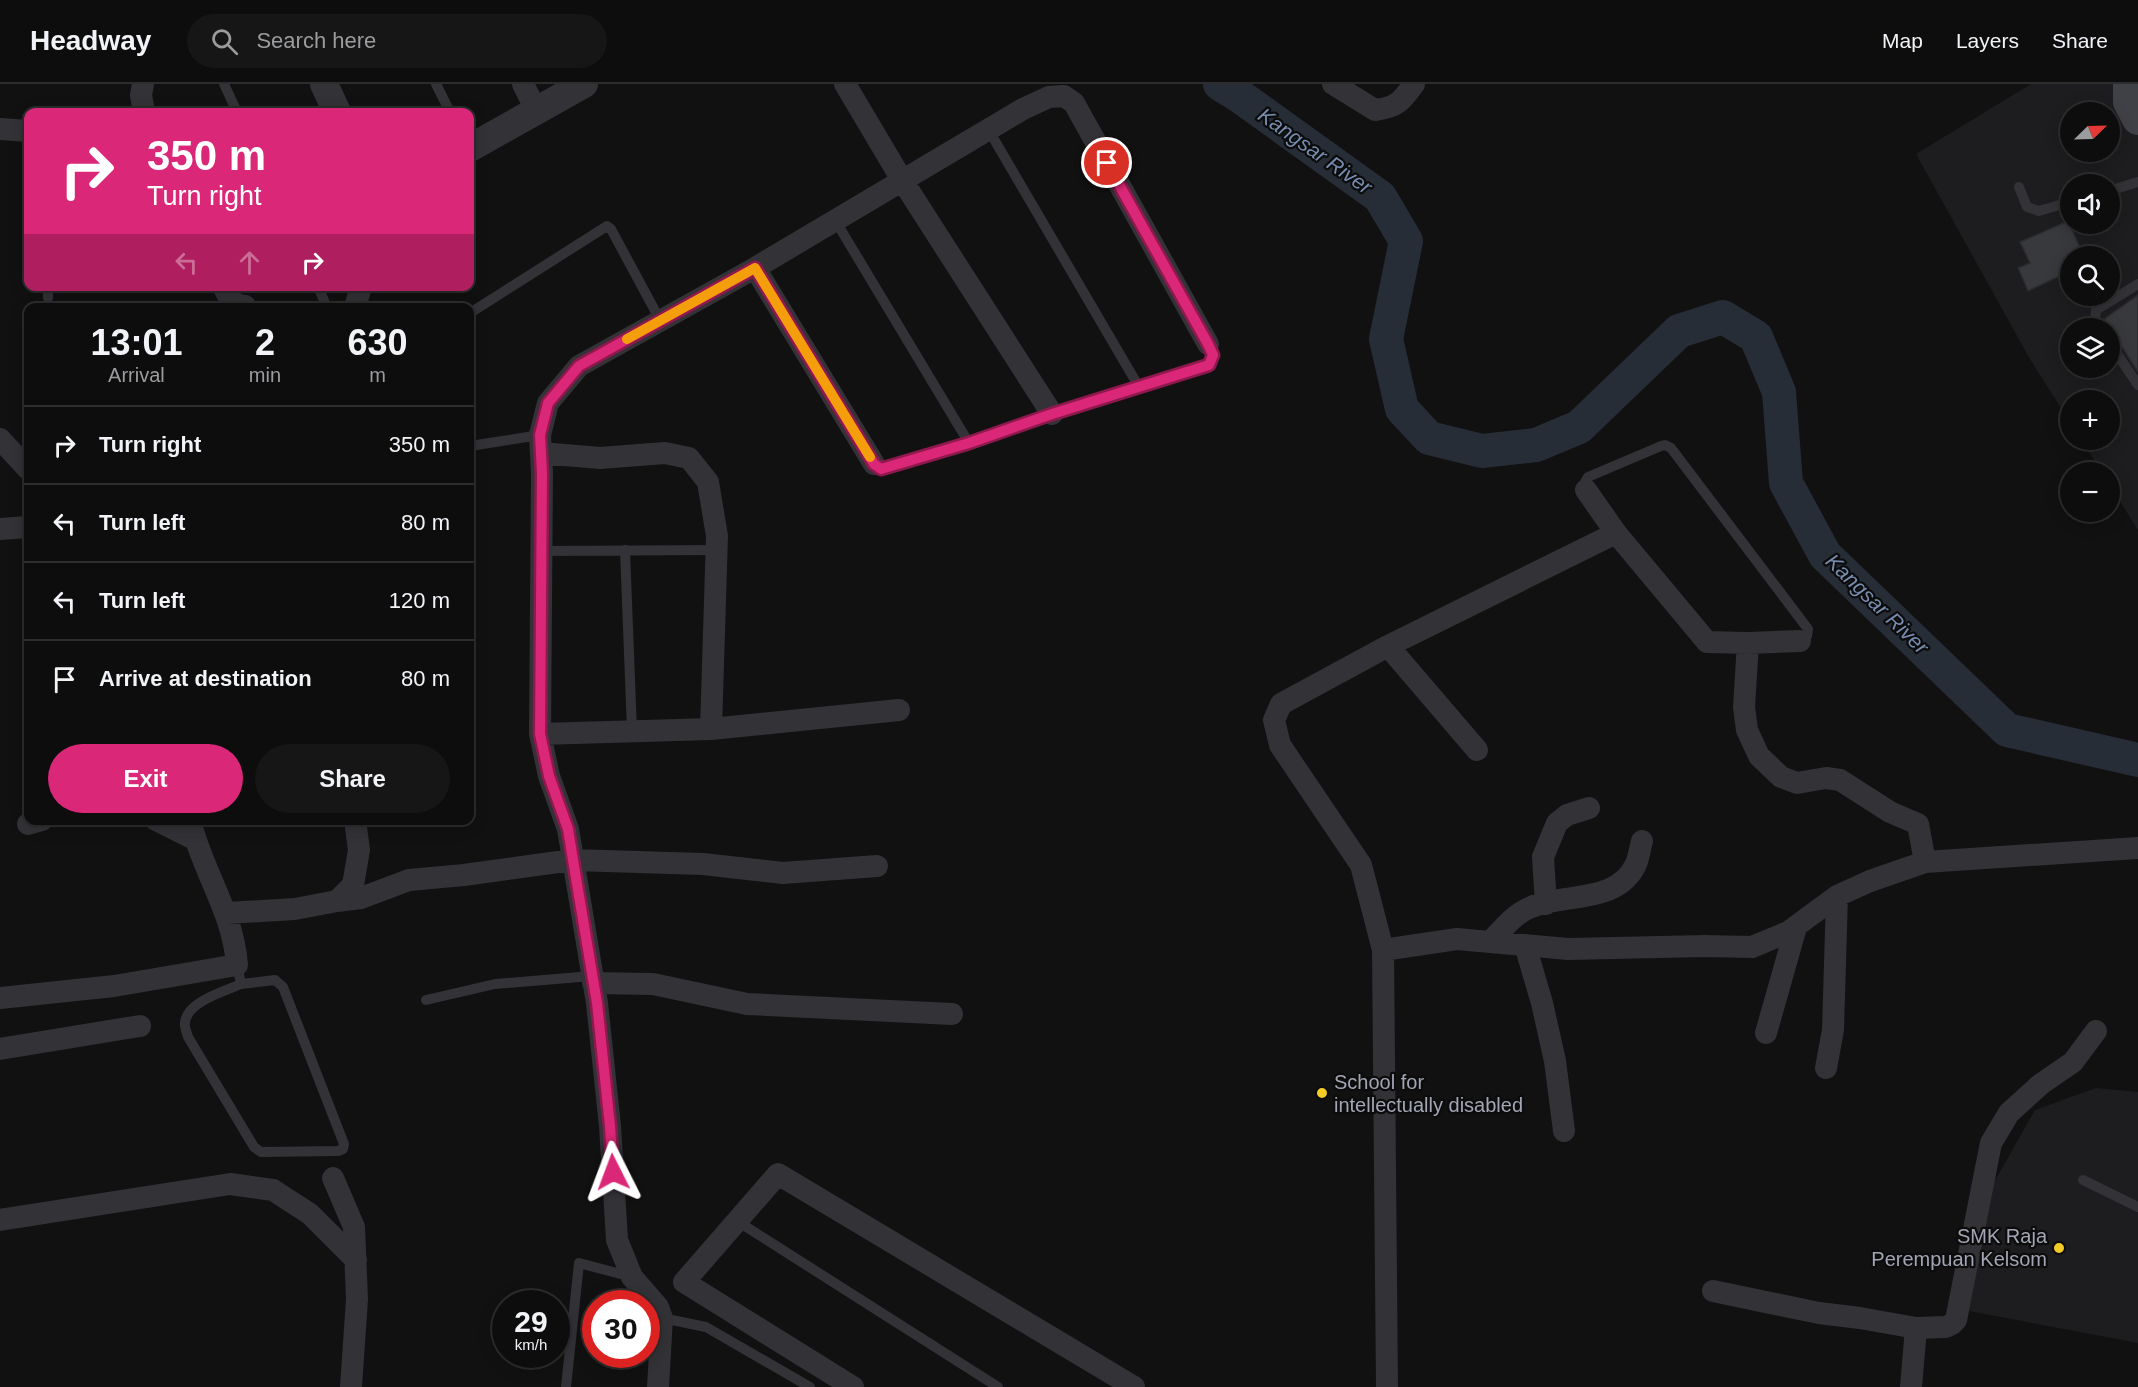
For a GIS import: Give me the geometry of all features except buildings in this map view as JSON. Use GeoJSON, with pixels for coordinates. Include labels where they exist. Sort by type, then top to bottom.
{"type":"FeatureCollection","features":[{"type":"Feature","properties":{"kind":"main road"},"geometry":{"type":"LineString","coordinates":[[2129,84],[2129,102],[2138,119]]}},
{"type":"Feature","properties":{"kind":"street"},"geometry":{"type":"LineString","coordinates":[[143,84],[141,96],[143,108]]}},
{"type":"Feature","properties":{"kind":"street"},"geometry":{"type":"LineString","coordinates":[[324,84],[335,108]]}},
{"type":"Feature","properties":{"kind":"street"},"geometry":{"type":"LineString","coordinates":[[523,84],[536,110]]}},
{"type":"Feature","properties":{"kind":"street"},"geometry":{"type":"LineString","coordinates":[[474,146],[584,84]]}},
{"type":"Feature","properties":{"kind":"street"},"geometry":{"type":"LineString","coordinates":[[845,84],[902,180],[1052,414]]}},
{"type":"Feature","properties":{"kind":"street"},"geometry":{"type":"LineString","coordinates":[[1333,84],[1375,110],[1393,107],[1402,100],[1414,84]]}},
{"type":"Feature","properties":{"kind":"street"},"geometry":{"type":"LineString","coordinates":[[658,1387],[662,1318],[658,1307],[632,1277],[617,1240],[610,1126],[593,979],[568,829],[549,776],[540,734],[541,444],[548,403],[579,366],[755,268],[988,129],[1049,97],[1064,96],[1074,103],[1208,344]]}},
{"type":"Feature","properties":{"kind":"street"},"geometry":{"type":"LineString","coordinates":[[0,129],[24,131]]}},
{"type":"Feature","properties":{"kind":"street"},"geometry":{"type":"LineString","coordinates":[[755,268],[874,464]]}},
{"type":"Feature","properties":{"kind":"street"},"geometry":{"type":"LineString","coordinates":[[0,439],[24,465]]}},
{"type":"Feature","properties":{"kind":"street"},"geometry":{"type":"LineString","coordinates":[[541,444],[600,458],[665,453],[689,458],[708,482],[717,536],[711,729]]}},
{"type":"Feature","properties":{"kind":"street"},"geometry":{"type":"LineString","coordinates":[[1586,490],[1616,533],[1704,639],[1713,643],[1800,641]]}},
{"type":"Feature","properties":{"kind":"street"},"geometry":{"type":"LineString","coordinates":[[0,529],[24,527]]}},
{"type":"Feature","properties":{"kind":"street"},"geometry":{"type":"LineString","coordinates":[[1387,1387],[1383,950],[1361,865],[1280,745],[1274,720],[1281,704],[1388,646],[1616,533]]}},
{"type":"Feature","properties":{"kind":"street"},"geometry":{"type":"LineString","coordinates":[[1748,643],[1744,707],[1747,730],[1759,756],[1781,777],[1797,783],[1826,778],[1840,780],[1890,812],[1918,824],[1925,862]]}},
{"type":"Feature","properties":{"kind":"street"},"geometry":{"type":"LineString","coordinates":[[1388,646],[1477,750]]}},
{"type":"Feature","properties":{"kind":"street"},"geometry":{"type":"LineString","coordinates":[[540,734],[711,729],[899,710]]}},
{"type":"Feature","properties":{"kind":"street"},"geometry":{"type":"LineString","coordinates":[[1546,904],[1543,857],[1557,823],[1567,815],[1588,808]]}},
{"type":"Feature","properties":{"kind":"street"},"geometry":{"type":"LineString","coordinates":[[0,998],[239,974],[227,913],[192,830],[174,825]]}},
{"type":"Feature","properties":{"kind":"street"},"geometry":{"type":"LineString","coordinates":[[337,901],[353,885],[359,850],[356,825]]}},
{"type":"Feature","properties":{"kind":"street"},"geometry":{"type":"LineString","coordinates":[[1490,942],[1512,920],[1529,908],[1600,892],[1620,885],[1636,863],[1642,841]]}},
{"type":"Feature","properties":{"kind":"street"},"geometry":{"type":"LineString","coordinates":[[1383,950],[1457,939],[1568,949],[1752,947],[1788,932],[1837,896],[1870,880],[1925,862],[2138,849]]}},
{"type":"Feature","properties":{"kind":"street"},"geometry":{"type":"LineString","coordinates":[[227,913],[295,909],[361,898],[409,880],[573,860],[703,864],[783,873],[876,866]]}},
{"type":"Feature","properties":{"kind":"street"},"geometry":{"type":"LineString","coordinates":[[1826,1068],[1833,1030],[1837,896]]}},
{"type":"Feature","properties":{"kind":"street"},"geometry":{"type":"LineString","coordinates":[[1766,1033],[1796,927]]}},
{"type":"Feature","properties":{"kind":"street"},"geometry":{"type":"LineString","coordinates":[[1525,945],[1542,1003],[1555,1060],[1564,1131]]}},
{"type":"Feature","properties":{"kind":"street"},"geometry":{"type":"LineString","coordinates":[[593,979],[652,984],[747,1004],[952,1014]]}},
{"type":"Feature","properties":{"kind":"street"},"geometry":{"type":"LineString","coordinates":[[0,1049],[140,1026]]}},
{"type":"Feature","properties":{"kind":"street"},"geometry":{"type":"LineString","coordinates":[[1713,1291],[1819,1313],[1916,1328],[1946,1327],[1952,1324],[1956,1320],[1991,1143],[2009,1113],[2041,1084],[2073,1062],[2096,1031]]}},
{"type":"Feature","properties":{"kind":"street"},"geometry":{"type":"LineString","coordinates":[[853,1387],[684,1282],[778,1174],[1134,1387]]}},
{"type":"Feature","properties":{"kind":"street"},"geometry":{"type":"LineString","coordinates":[[333,1178],[354,1227],[357,1299],[351,1387]]}},
{"type":"Feature","properties":{"kind":"street"},"geometry":{"type":"LineString","coordinates":[[0,1220],[230,1184],[273,1190],[310,1214],[356,1260]]}},
{"type":"Feature","properties":{"kind":"street"},"geometry":{"type":"LineString","coordinates":[[1911,1387],[1916,1328]]}},
{"type":"Feature","properties":{"kind":"lane"},"geometry":{"type":"LineString","coordinates":[[224,84],[235,108]]}},
{"type":"Feature","properties":{"kind":"lane"},"geometry":{"type":"LineString","coordinates":[[436,84],[448,108]]}},
{"type":"Feature","properties":{"kind":"lane"},"geometry":{"type":"LineString","coordinates":[[988,129],[1139,387]]}},
{"type":"Feature","properties":{"kind":"lane"},"geometry":{"type":"LineString","coordinates":[[2120,188],[2138,182]]}},
{"type":"Feature","properties":{"kind":"lane"},"geometry":{"type":"LineString","coordinates":[[2019,187],[2027,207],[2039,211],[2060,205]]}},
{"type":"Feature","properties":{"kind":"lane"},"geometry":{"type":"LineString","coordinates":[[835,220],[969,443]]}},
{"type":"Feature","properties":{"kind":"lane"},"geometry":{"type":"LineString","coordinates":[[474,310],[607,226],[611,229],[660,320]]}},
{"type":"Feature","properties":{"kind":"lane"},"geometry":{"type":"LineString","coordinates":[[2095,318],[2096,310],[2138,284]]}},
{"type":"Feature","properties":{"kind":"lane"},"geometry":{"type":"LineString","coordinates":[[48,291],[48,298]]}},
{"type":"Feature","properties":{"kind":"lane"},"geometry":{"type":"LineString","coordinates":[[874,464],[881,469],[891,468],[1209,365],[1213,355],[1208,344]]}},
{"type":"Feature","properties":{"kind":"lane"},"geometry":{"type":"LineString","coordinates":[[2120,358],[2138,385]]}},
{"type":"Feature","properties":{"kind":"lane"},"geometry":{"type":"LineString","coordinates":[[474,446],[541,444]]}},
{"type":"Feature","properties":{"kind":"lane"},"geometry":{"type":"LineString","coordinates":[[1586,490],[1585,483],[1588,477],[1661,446],[1671,448],[1808,629],[1807,636],[1800,641]]}},
{"type":"Feature","properties":{"kind":"lane"},"geometry":{"type":"LineString","coordinates":[[625,550],[632,731]]}},
{"type":"Feature","properties":{"kind":"lane"},"geometry":{"type":"LineString","coordinates":[[541,551],[717,550]]}},
{"type":"Feature","properties":{"kind":"lane"},"geometry":{"type":"LineString","coordinates":[[239,974],[275,980],[283,987],[344,1144],[343,1149],[270,1153],[261,1152],[254,1147],[188,1037],[184,1024],[188,1012],[194,1005],[239,974]]}},
{"type":"Feature","properties":{"kind":"lane"},"geometry":{"type":"LineString","coordinates":[[426,1000],[495,984],[593,979]]}},
{"type":"Feature","properties":{"kind":"lane"},"geometry":{"type":"LineString","coordinates":[[2083,1180],[2138,1207]]}},
{"type":"Feature","properties":{"kind":"lane"},"geometry":{"type":"LineString","coordinates":[[737,1221],[998,1387]]}},
{"type":"Feature","properties":{"kind":"lane"},"geometry":{"type":"LineString","coordinates":[[566,1387],[579,1263],[632,1277]]}},
{"type":"Feature","properties":{"kind":"lane"},"geometry":{"type":"LineString","coordinates":[[662,1318],[706,1327],[810,1387]]}},
{"type":"Feature","properties":{"kind":"shaded area"},"geometry":{"type":"Polygon","coordinates":[[[2031,84],[2138,84],[2138,530],[2120,501],[2120,462],[2095,462],[2088,450],[2120,450],[2120,390],[2060,390],[2060,406],[2031,361],[1916,154],[2031,84]]]}},
{"type":"Feature","properties":{"kind":"shaded area","name":"SMK Raja Perempuan Kelsom"},"geometry":{"type":"Polygon","coordinates":[[[2096,1088],[2138,1092],[2138,1343],[1969,1311],[1993,1184],[2035,1110],[2096,1088]]]}},
{"type":"Feature","properties":{"kind":"waterway","name":"Kangsar River"},"geometry":{"type":"LineString","coordinates":[[1220,84],[1380,197],[1406,241],[1386,339],[1402,409],[1429,438],[1482,451],[1536,445],[1579,427],[1679,331],[1723,317],[1756,337],[1779,392],[1786,483],[1825,555],[2007,730],[2138,760]]}},
{"type":"Feature","properties":{"kind":"slow traffic"},"geometry":{"type":"LineString","coordinates":[[627,339],[755,268],[870,457]]}},
{"type":"Feature","properties":{"kind":"place","name":"School for intellectually disabled"},"geometry":{"type":"Point","coordinates":[1322,1093]}},
{"type":"Feature","properties":{"kind":"place","name":"SMK Raja Perempuan Kelsom"},"geometry":{"type":"Point","coordinates":[2059,1248]}},
{"type":"Feature","properties":{"kind":"route"},"geometry":{"type":"LineString","coordinates":[[613,1172],[597,1003],[568,829],[549,776],[540,734],[542,473],[540,435],[548,403],[579,366],[755,268],[874,464],[881,469],[891,468],[1211,364],[1213,355],[1208,344],[1107,163]]}}]}
